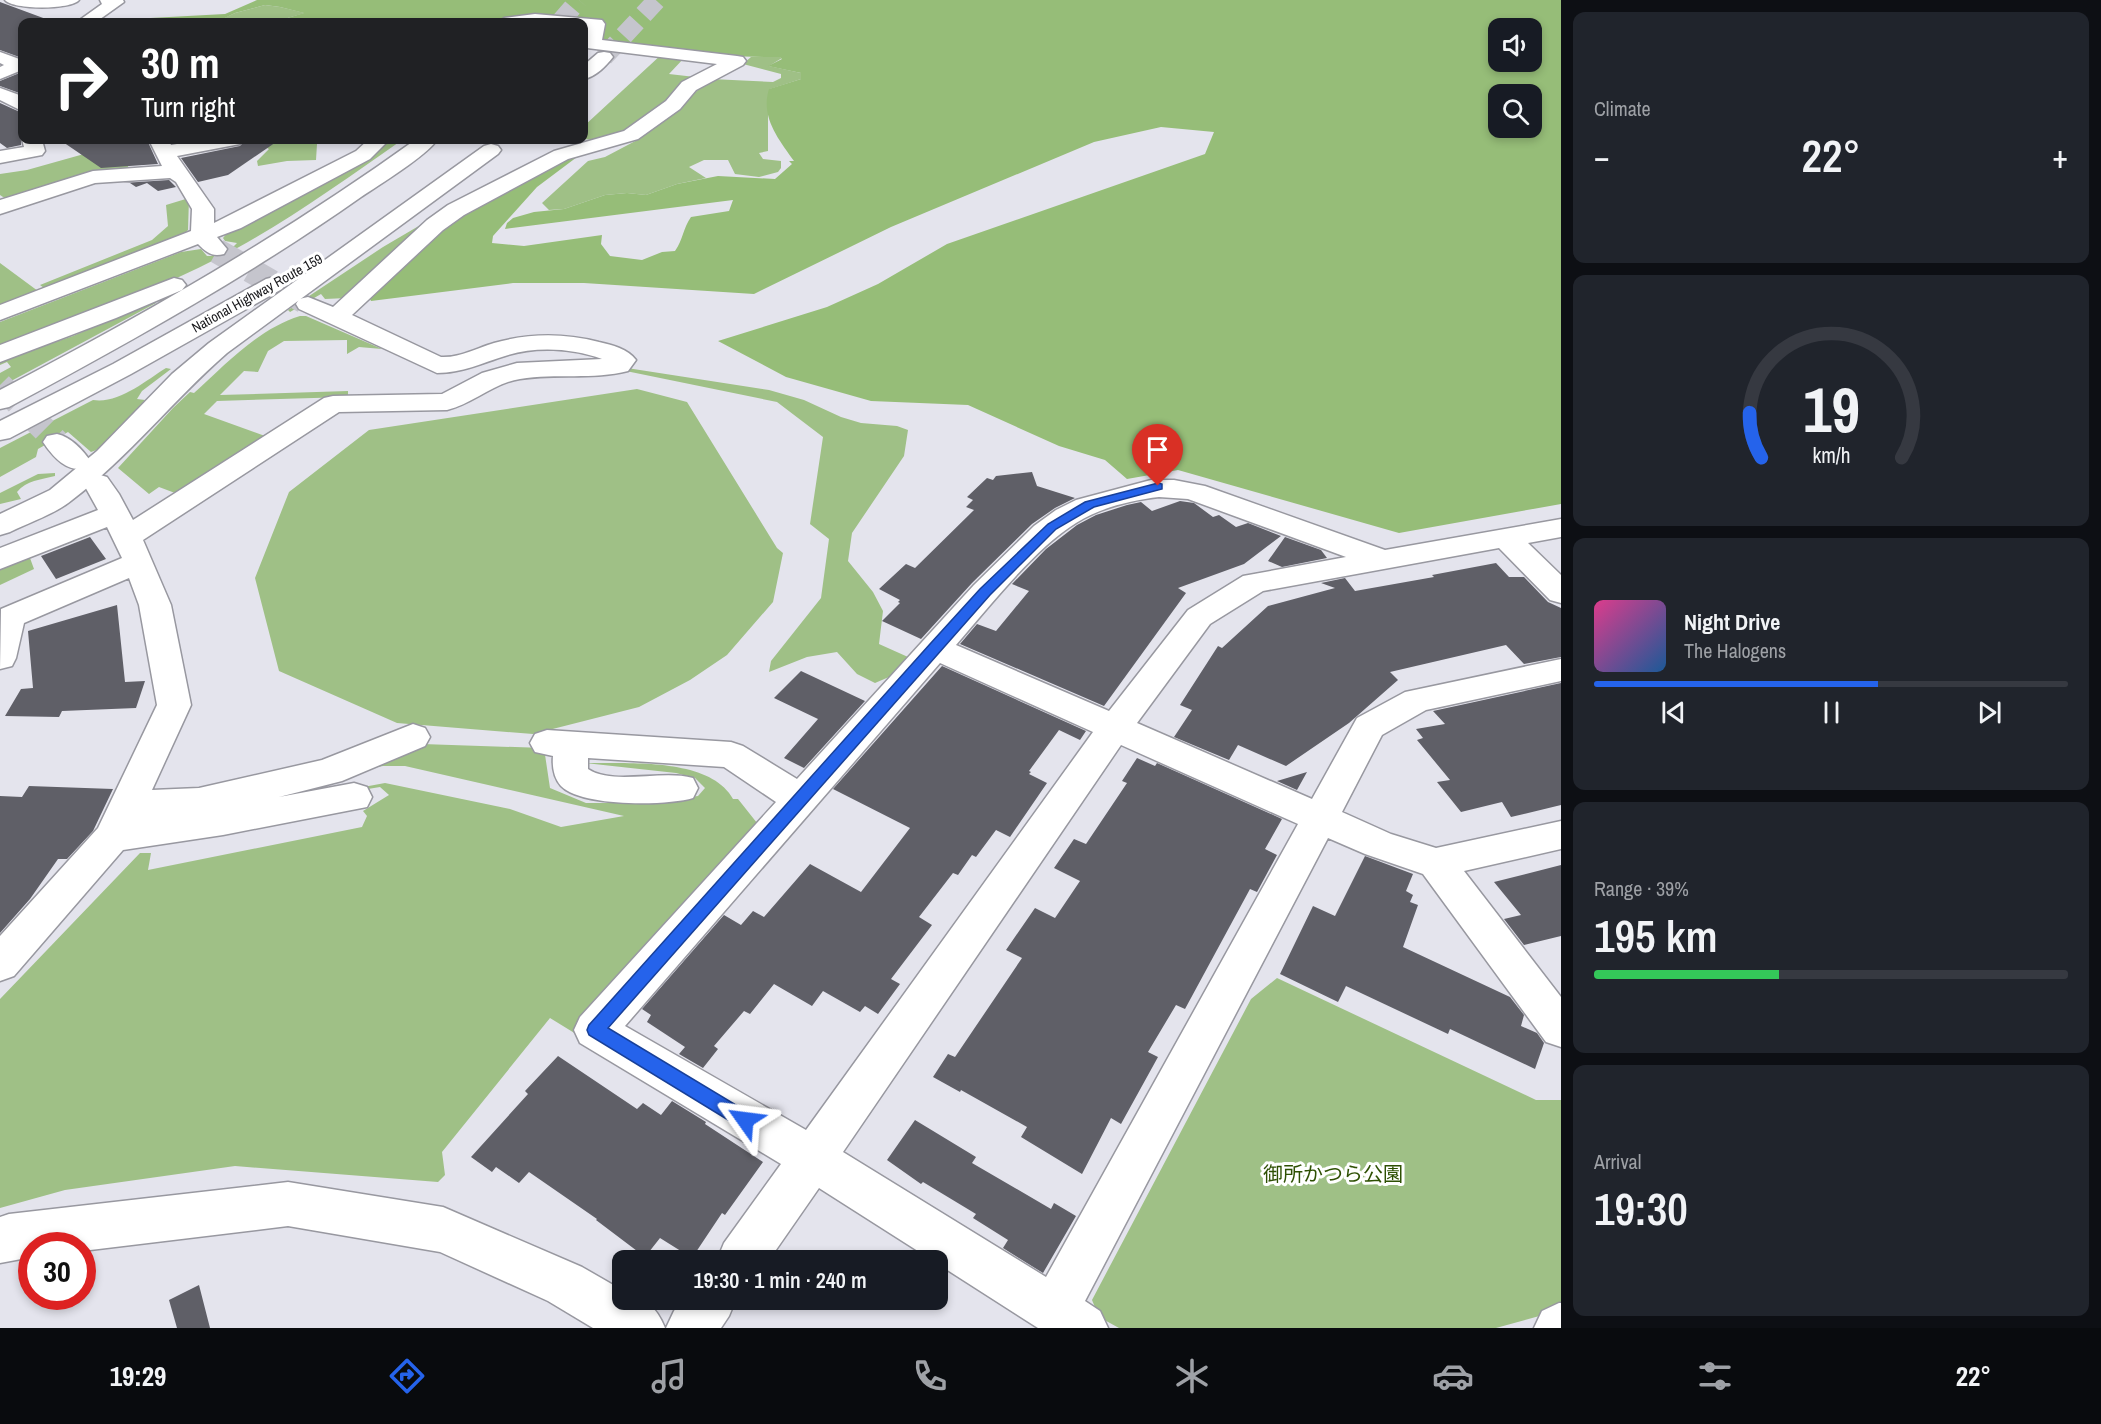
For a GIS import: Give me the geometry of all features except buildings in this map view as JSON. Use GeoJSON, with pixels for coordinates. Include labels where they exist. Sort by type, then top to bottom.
{"type":"FeatureCollection","features":[{"type":"Feature","properties":{"kind":"main road"},"geometry":{"type":"LineString","coordinates":[[13,0],[45,3],[71,0]]}},
{"type":"Feature","properties":{"kind":"main road"},"geometry":{"type":"LineString","coordinates":[[92,18],[116,2],[108,0]]}},
{"type":"Feature","properties":{"kind":"main road"},"geometry":{"type":"LineString","coordinates":[[337,316],[435,225],[456,210],[554,158],[631,135],[656,120],[689,86],[737,61],[593,44],[596,24],[588,23]]}},
{"type":"Feature","properties":{"kind":"main road"},"geometry":{"type":"LineString","coordinates":[[0,57],[18,63]]}},
{"type":"Feature","properties":{"kind":"main road"},"geometry":{"type":"LineString","coordinates":[[588,71],[604,57]]}},
{"type":"Feature","properties":{"kind":"main road"},"geometry":{"type":"LineString","coordinates":[[0,73],[18,65]]}},
{"type":"Feature","properties":{"kind":"main road"},"geometry":{"type":"LineString","coordinates":[[0,94],[18,102]]}},
{"type":"Feature","properties":{"kind":"main road"},"geometry":{"type":"LineString","coordinates":[[0,111],[18,106]]}},
{"type":"Feature","properties":{"kind":"main road"},"geometry":{"type":"LineString","coordinates":[[0,157],[35,151],[33,144]]}},
{"type":"Feature","properties":{"kind":"main road"},"geometry":{"type":"LineString","coordinates":[[186,144],[162,146],[203,209],[210,243]]}},
{"type":"Feature","properties":{"kind":"main road"},"geometry":{"type":"LineString","coordinates":[[349,144],[363,155]]}},
{"type":"Feature","properties":{"kind":"main road"},"geometry":{"type":"LineString","coordinates":[[0,313],[210,243],[233,223],[363,155],[375,144]]}},
{"type":"Feature","properties":{"kind":"main road"},"geometry":{"type":"LineString","coordinates":[[0,354],[107,313],[211,267],[300,217],[406,144]]}},
{"type":"Feature","properties":{"kind":"main road","name":"National Highway Route 159"},"geometry":{"type":"LineString","coordinates":[[0,401],[168,310],[269,249],[421,144]]}},
{"type":"Feature","properties":{"kind":"main road"},"geometry":{"type":"LineString","coordinates":[[0,526],[60,496],[107,457],[181,380],[218,348],[497,145]]}},
{"type":"Feature","properties":{"kind":"main road","name":"National Highway Route 159"},"geometry":{"type":"LineString","coordinates":[[0,432],[122,369],[358,236],[497,145]]}},
{"type":"Feature","properties":{"kind":"main road"},"geometry":{"type":"LineString","coordinates":[[0,207],[93,177],[180,175]]}},
{"type":"Feature","properties":{"kind":"main road"},"geometry":{"type":"LineString","coordinates":[[0,658],[5,629],[12,616],[126,538],[333,404],[447,402],[490,379],[517,370],[619,366],[623,360],[591,346],[535,343],[504,348],[456,365],[437,365],[308,304]]}},
{"type":"Feature","properties":{"kind":"main road"},"geometry":{"type":"LineString","coordinates":[[0,964],[112,837],[174,705],[155,604],[126,538],[105,494],[57,442]]}},
{"type":"Feature","properties":{"kind":"main road"},"geometry":{"type":"LineString","coordinates":[[1386,561],[1195,492],[1158,486],[1090,504],[1059,521],[985,592],[595,1030],[813,1160],[1069,1318],[1369,727],[1418,700],[1561,670]]}},
{"type":"Feature","properties":{"kind":"main road"},"geometry":{"type":"LineString","coordinates":[[748,1250],[1116,726],[1199,617],[1254,584],[1561,528]]}},
{"type":"Feature","properties":{"kind":"main road"},"geometry":{"type":"LineString","coordinates":[[0,559],[126,538]]}},
{"type":"Feature","properties":{"kind":"main road"},"geometry":{"type":"LineString","coordinates":[[1506,538],[1561,592]]}},
{"type":"Feature","properties":{"kind":"main road"},"geometry":{"type":"LineString","coordinates":[[935,648],[1116,726],[1378,844],[1437,863],[1561,835]]}},
{"type":"Feature","properties":{"kind":"main road"},"geometry":{"type":"LineString","coordinates":[[127,804],[199,802],[318,775],[413,738]]}},
{"type":"Feature","properties":{"kind":"main road"},"geometry":{"type":"LineString","coordinates":[[680,788],[595,787],[574,777],[559,744],[731,755],[800,799]]}},
{"type":"Feature","properties":{"kind":"main road"},"geometry":{"type":"LineString","coordinates":[[112,837],[223,822],[354,797]]}},
{"type":"Feature","properties":{"kind":"main road"},"geometry":{"type":"LineString","coordinates":[[1437,863],[1561,1029]]}},
{"type":"Feature","properties":{"kind":"main road"},"geometry":{"type":"LineString","coordinates":[[0,1240],[9,1237],[288,1204],[443,1230],[565,1284],[640,1328]]}},
{"type":"Feature","properties":{"kind":"main road"},"geometry":{"type":"LineString","coordinates":[[691,1328],[704,1310]]}},
{"type":"Feature","properties":{"kind":"green space"},"geometry":{"type":"Polygon","coordinates":[[[257,0],[1561,0],[1561,504],[1399,533],[1178,470],[1127,479],[1105,460],[1059,446],[968,405],[871,401],[786,377],[718,341],[827,307],[878,284],[947,244],[1205,154],[1214,132],[1161,127],[1094,142],[891,227],[754,294],[584,283],[513,283],[371,301],[368,295],[444,224],[560,161],[581,154],[537,187],[493,236],[492,243],[524,246],[602,235],[601,244],[610,256],[642,260],[662,252],[675,251],[691,217],[729,211],[733,200],[505,229],[507,223],[513,218],[534,212],[564,209],[605,195],[627,193],[646,195],[677,184],[718,176],[775,179],[792,164],[789,161],[794,161],[772,128],[767,109],[769,89],[801,79],[801,73],[768,66],[782,59],[780,57],[691,53],[603,40],[602,25],[598,19],[588,18],[287,18],[304,13],[265,5],[225,18],[151,18],[225,14],[257,0]]]}},
{"type":"Feature","properties":{"kind":"green space"},"geometry":{"type":"Polygon","coordinates":[[[265,5],[305,13],[288,18],[224,18],[265,5]]]}},
{"type":"Feature","properties":{"kind":"green space"},"geometry":{"type":"Polygon","coordinates":[[[662,54],[685,57],[669,74],[695,77],[644,121],[630,130],[600,139],[588,139],[588,122],[662,54]]]}},
{"type":"Feature","properties":{"kind":"green space"},"geometry":{"type":"Polygon","coordinates":[[[751,57],[780,57],[782,58],[769,66],[801,73],[801,79],[770,89],[768,95],[768,151],[759,153],[763,159],[781,161],[781,168],[778,172],[759,177],[735,174],[728,160],[704,160],[689,167],[706,178],[677,184],[646,195],[627,193],[605,195],[564,209],[549,210],[542,203],[588,161],[605,157],[641,138],[711,79],[773,82],[781,78],[781,74],[743,64],[751,57]]]}},
{"type":"Feature","properties":{"kind":"green space"},"geometry":{"type":"Polygon","coordinates":[[[260,144],[317,144],[316,160],[287,161],[258,166],[257,161],[269,149],[260,144]]]}},
{"type":"Feature","properties":{"kind":"green space"},"geometry":{"type":"Polygon","coordinates":[[[382,144],[396,144],[301,209],[239,247],[151,290],[0,348],[0,322],[181,252],[201,249],[207,256],[211,256],[234,246],[237,243],[225,241],[223,238],[229,231],[375,150],[382,144]]]}},
{"type":"Feature","properties":{"kind":"green space"},"geometry":{"type":"Polygon","coordinates":[[[116,145],[130,170],[6,199],[0,195],[0,174],[27,170],[116,145]]]}},
{"type":"Feature","properties":{"kind":"green space"},"geometry":{"type":"Polygon","coordinates":[[[189,198],[188,230],[177,240],[48,291],[40,285],[152,240],[168,226],[166,205],[189,198]]]}},
{"type":"Feature","properties":{"kind":"green space"},"geometry":{"type":"Polygon","coordinates":[[[434,217],[347,298],[325,299],[321,294],[290,312],[288,310],[383,247],[434,217]]]}},
{"type":"Feature","properties":{"kind":"green space"},"geometry":{"type":"Polygon","coordinates":[[[0,263],[42,294],[0,309],[0,263]]]}},
{"type":"Feature","properties":{"kind":"green space"},"geometry":{"type":"Polygon","coordinates":[[[154,301],[156,303],[0,387],[0,373],[11,367],[7,362],[0,365],[0,361],[73,336],[154,301]]]}},
{"type":"Feature","properties":{"kind":"green space"},"geometry":{"type":"Polygon","coordinates":[[[300,316],[306,316],[382,349],[359,347],[347,354],[347,340],[284,341],[268,351],[258,372],[244,371],[220,395],[348,391],[348,397],[217,401],[204,414],[265,436],[175,493],[159,487],[149,494],[118,468],[190,392],[194,393],[256,338],[300,316]]]}},
{"type":"Feature","properties":{"kind":"green space"},"geometry":{"type":"Polygon","coordinates":[[[166,368],[171,369],[142,391],[137,399],[145,400],[107,444],[91,452],[68,432],[38,449],[36,457],[0,477],[0,448],[93,400],[112,399],[122,395],[166,368]]]}},
{"type":"Feature","properties":{"kind":"green space"},"geometry":{"type":"Polygon","coordinates":[[[627,368],[769,390],[804,400],[841,417],[861,423],[897,426],[908,430],[904,456],[852,533],[848,561],[873,592],[883,611],[879,644],[908,657],[907,664],[889,677],[875,683],[857,674],[837,652],[807,657],[769,672],[771,661],[821,598],[829,539],[810,524],[823,437],[777,402],[621,370],[627,368]]]}},
{"type":"Feature","properties":{"kind":"green space"},"geometry":{"type":"Polygon","coordinates":[[[637,389],[687,402],[777,548],[783,553],[773,602],[727,655],[690,680],[639,707],[533,734],[397,723],[279,671],[255,578],[289,492],[369,430],[637,389]]]}},
{"type":"Feature","properties":{"kind":"green space"},"geometry":{"type":"Polygon","coordinates":[[[55,473],[55,476],[34,481],[21,488],[17,492],[21,499],[0,504],[0,493],[38,474],[55,473]]]}},
{"type":"Feature","properties":{"kind":"green space"},"geometry":{"type":"Polygon","coordinates":[[[74,535],[88,536],[30,558],[34,569],[0,585],[0,566],[74,535]]]}},
{"type":"Feature","properties":{"kind":"green space"},"geometry":{"type":"Polygon","coordinates":[[[422,744],[544,748],[550,788],[586,803],[647,803],[698,796],[705,788],[695,778],[676,773],[585,763],[644,764],[687,769],[722,785],[733,799],[738,799],[761,828],[576,1034],[550,1018],[442,1152],[445,1175],[438,1182],[235,1166],[65,1190],[0,1208],[0,999],[140,853],[151,853],[148,870],[362,827],[367,816],[363,811],[389,795],[380,787],[206,816],[385,783],[510,809],[561,827],[624,816],[405,766],[383,766],[347,773],[422,744]]]}},
{"type":"Feature","properties":{"kind":"green space","name":"御所かつら公園"},"geometry":{"type":"Polygon","coordinates":[[[1277,978],[1536,1100],[1561,1100],[1561,1310],[1496,1328],[1119,1328],[1099,1317],[1092,1300],[1251,999],[1277,978]]]}},
{"type":"Feature","properties":{"kind":"tunnel"},"geometry":{"type":"LineString","coordinates":[[563,18],[579,0]]}},
{"type":"Feature","properties":{"kind":"tunnel"},"geometry":{"type":"LineString","coordinates":[[604,57],[657,0]]}},
{"type":"Feature","properties":{"kind":"tunnel"},"geometry":{"type":"LineString","coordinates":[[217,251],[304,301]]}},
{"type":"Feature","properties":{"kind":"tunnel"},"geometry":{"type":"LineString","coordinates":[[0,385],[57,442]]}},
{"type":"Feature","properties":{"kind":"route"},"geometry":{"type":"LineString","coordinates":[[745,1120],[595,1030],[985,592],[1052,527],[1066,516],[1090,504],[1158,486]]}}]}
